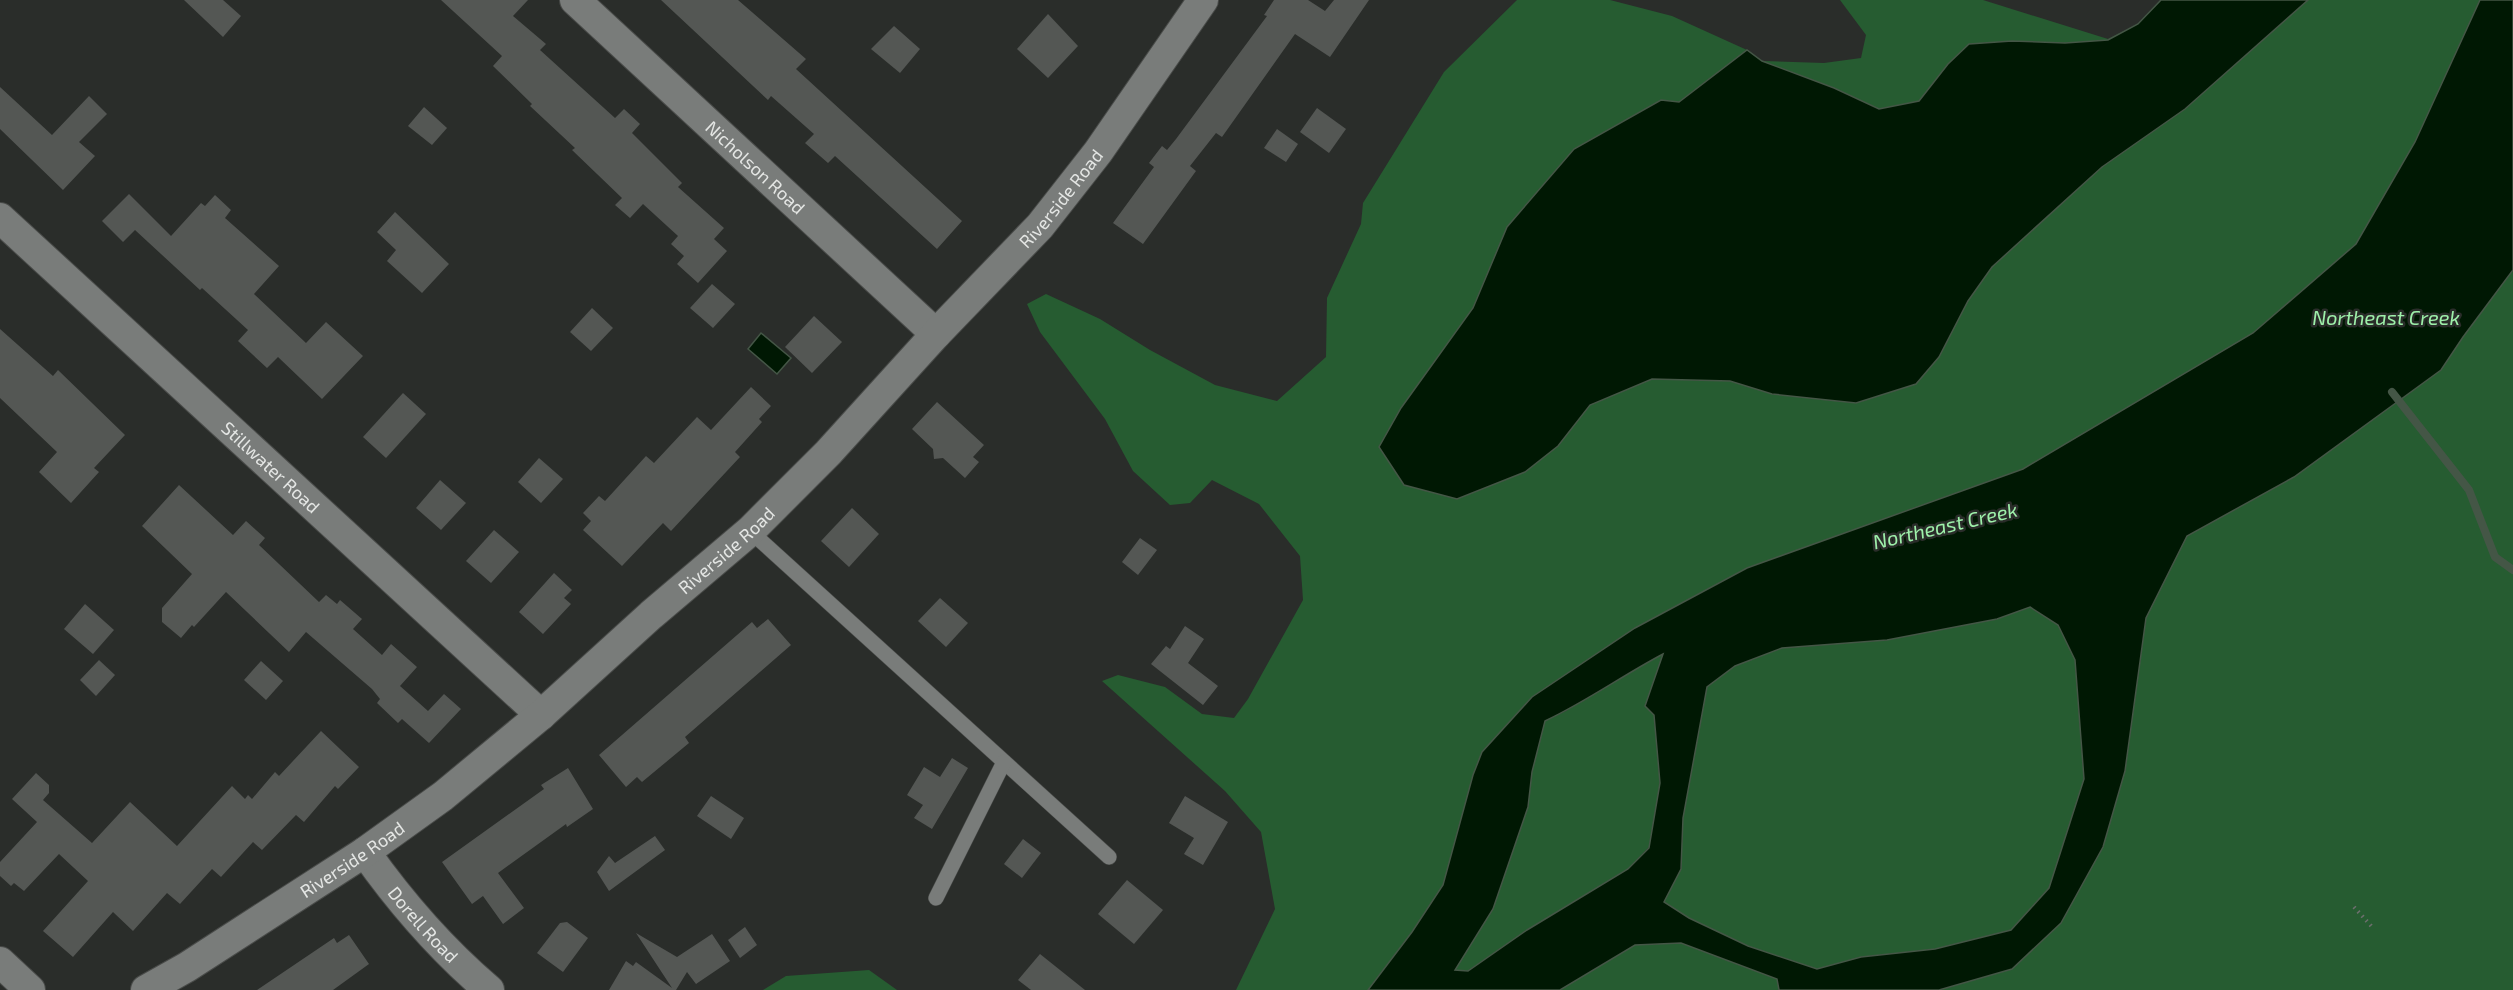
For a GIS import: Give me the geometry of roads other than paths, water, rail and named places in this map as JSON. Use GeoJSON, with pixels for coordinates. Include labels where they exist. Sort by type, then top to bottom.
{"type":"FeatureCollection","features":[{"type":"Feature","properties":{"kind":"street","name":"Nicholson Road"},"geometry":{"type":"LineString","coordinates":[[575,0],[936,334]]}},
{"type":"Feature","properties":{"kind":"street","name":"Riverside Road"},"geometry":{"type":"LineString","coordinates":[[146,990],[196,961],[365,852],[442,796],[541,715],[651,615],[750,531],[828,453],[936,334],[1040,226],[1098,152],[1203,0]]}},
{"type":"Feature","properties":{"kind":"street","name":"Stillwater Road"},"geometry":{"type":"LineString","coordinates":[[0,218],[541,715]]}},
{"type":"Feature","properties":{"kind":"street","name":"Dorell Road"},"geometry":{"type":"LineString","coordinates":[[365,852],[388,885],[443,949],[489,990]]}},
{"type":"Feature","properties":{"kind":"street"},"geometry":{"type":"LineString","coordinates":[[0,962],[30,990]]}},
{"type":"Feature","properties":{"kind":"lane"},"geometry":{"type":"LineString","coordinates":[[750,531],[1109,857]]}},
{"type":"Feature","properties":{"kind":"lane"},"geometry":{"type":"LineString","coordinates":[[936,898],[1004,762]]}},
{"type":"Feature","properties":{"kind":"water"},"geometry":{"type":"Polygon","coordinates":[[[2161,0],[2308,0],[2185,109],[2102,167],[1992,267],[1968,301],[1939,357],[1916,384],[1856,403],[1772,394],[1730,381],[1652,379],[1590,405],[1558,446],[1525,472],[1457,499],[1404,485],[1379,447],[1401,408],[1473,308],[1507,227],[1574,149],[1661,100],[1679,102],[1747,50],[1762,61],[1834,88],[1879,109],[1919,101],[1948,64],[1969,44],[2108,40],[2138,24],[2161,0]]]}},
{"type":"Feature","properties":{"kind":"water","name":"Northeast Creek"},"geometry":{"type":"Polygon","coordinates":[[[2480,0],[2513,0],[2513,270],[2441,370],[2294,477],[2187,536],[2146,618],[2125,771],[2103,847],[2061,923],[2012,969],[1939,990],[1779,990],[1777,979],[1681,943],[1635,945],[1560,990],[1368,990],[1412,932],[1443,885],[1473,775],[1482,752],[1532,697],[1635,628],[1747,568],[2023,469],[2253,333],[2356,244],[2415,142],[2480,0]],[[2030,607],[1997,619],[1887,640],[1782,648],[1735,666],[1707,687],[1683,818],[1681,869],[1664,902],[1689,918],[1748,946],[1817,969],[1861,957],[1935,949],[2011,930],[2049,888],[2084,779],[2075,660],[2058,625],[2030,607]],[[1663,654],[1545,721],[1532,772],[1528,807],[1493,909],[1455,970],[1468,971],[1527,930],[1628,869],[1649,848],[1660,783],[1654,715],[1645,706],[1663,654]]]}},
{"type":"Feature","properties":{"kind":"water"},"geometry":{"type":"Polygon","coordinates":[[[761,333],[791,358],[777,374],[748,349],[761,333]]]}},
{"type":"Feature","properties":{"kind":"waterway"},"geometry":{"type":"LineString","coordinates":[[2392,392],[2469,490],[2495,557],[2513,570]]}}]}
